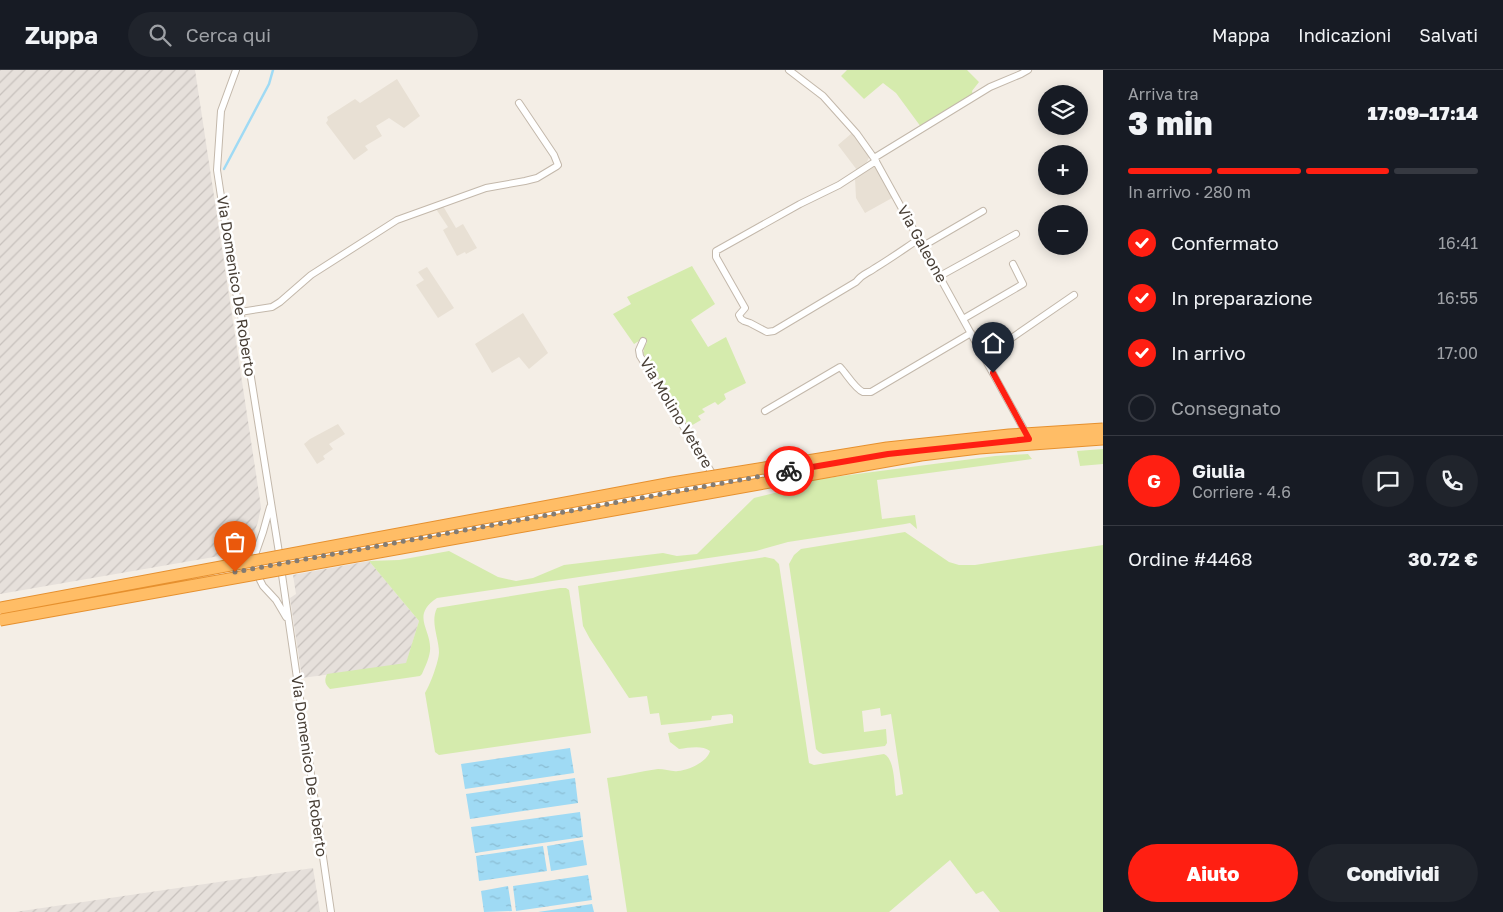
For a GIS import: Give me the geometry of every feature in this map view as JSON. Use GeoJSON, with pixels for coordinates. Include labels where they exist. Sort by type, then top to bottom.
{"type":"FeatureCollection","features":[{"type":"Feature","properties":{"kind":"highway"},"geometry":{"type":"LineString","coordinates":[[0,608],[672,483],[887,448],[1009,435],[1103,421]]}},
{"type":"Feature","properties":{"kind":"highway"},"geometry":{"type":"LineString","coordinates":[[1009,435],[1103,429]]}},
{"type":"Feature","properties":{"kind":"highway"},"geometry":{"type":"LineString","coordinates":[[0,620],[921,455],[979,448],[1103,439]]}},
{"type":"Feature","properties":{"kind":"street","name":"Via Domenico De Roberto"},"geometry":{"type":"LineString","coordinates":[[236,70],[221,111],[217,170],[271,504],[331,912]]}},
{"type":"Feature","properties":{"kind":"street","name":"Via Galeone"},"geometry":{"type":"LineString","coordinates":[[789,70],[822,96],[857,134],[875,159],[1029,439]]}},
{"type":"Feature","properties":{"kind":"street"},"geometry":{"type":"LineString","coordinates":[[983,211],[892,256],[874,270],[861,275],[856,282],[774,331],[767,332],[744,321],[740,317],[739,315],[745,308],[716,257],[716,251],[838,185],[875,159],[990,87],[1028,70]]}},
{"type":"Feature","properties":{"kind":"street"},"geometry":{"type":"LineString","coordinates":[[240,312],[272,307],[311,275],[397,220],[486,188],[537,178],[557,166],[554,154],[519,102]]}},
{"type":"Feature","properties":{"kind":"street"},"geometry":{"type":"LineString","coordinates":[[940,276],[1016,234]]}},
{"type":"Feature","properties":{"kind":"street"},"geometry":{"type":"LineString","coordinates":[[963,319],[1022,284],[1013,264]]}},
{"type":"Feature","properties":{"kind":"street"},"geometry":{"type":"LineString","coordinates":[[984,357],[1074,295]]}},
{"type":"Feature","properties":{"kind":"street"},"geometry":{"type":"LineString","coordinates":[[765,411],[840,366],[857,388],[863,392],[871,392],[971,333]]}},
{"type":"Feature","properties":{"kind":"street","name":"Via Molino Vetere"},"geometry":{"type":"LineString","coordinates":[[643,341],[639,350],[640,356],[718,484]]}},
{"type":"Feature","properties":{"kind":"street"},"geometry":{"type":"LineString","coordinates":[[0,613],[878,456],[1029,439],[1103,434]]}},
{"type":"Feature","properties":{"kind":"street","name":"Via Domenico De Roberto"},"geometry":{"type":"LineString","coordinates":[[271,504],[256,552],[254,568],[263,586],[276,600],[288,620]]}},
{"type":"Feature","properties":{"kind":"shaded area"},"geometry":{"type":"Polygon","coordinates":[[[0,70],[195,70],[261,507],[254,533],[237,553],[0,594],[0,70]]]}},
{"type":"Feature","properties":{"kind":"shaded area"},"geometry":{"type":"Polygon","coordinates":[[[397,79],[420,116],[404,128],[389,118],[376,126],[382,136],[365,146],[368,150],[354,160],[326,123],[327,117],[355,99],[360,103],[397,79]]]}},
{"type":"Feature","properties":{"kind":"shaded area"},"geometry":{"type":"Polygon","coordinates":[[[852,133],[870,155],[866,164],[857,170],[838,145],[852,133]]]}},
{"type":"Feature","properties":{"kind":"shaded area"},"geometry":{"type":"Polygon","coordinates":[[[875,165],[892,198],[865,213],[856,198],[855,178],[875,165]]]}},
{"type":"Feature","properties":{"kind":"shaded area"},"geometry":{"type":"Polygon","coordinates":[[[443,206],[456,228],[463,224],[477,248],[457,256],[443,230],[448,227],[436,209],[443,206]]]}},
{"type":"Feature","properties":{"kind":"shaded area"},"geometry":{"type":"Polygon","coordinates":[[[427,267],[454,308],[438,318],[416,285],[424,280],[418,272],[427,267]]]}},
{"type":"Feature","properties":{"kind":"shaded area"},"geometry":{"type":"Polygon","coordinates":[[[523,313],[548,353],[529,369],[519,357],[492,373],[475,344],[523,313]]]}},
{"type":"Feature","properties":{"kind":"shaded area"},"geometry":{"type":"Polygon","coordinates":[[[338,424],[345,434],[329,444],[333,449],[323,456],[325,459],[317,464],[304,444],[338,424]]]}},
{"type":"Feature","properties":{"kind":"shaded area"},"geometry":{"type":"Polygon","coordinates":[[[369,561],[419,621],[406,664],[302,678],[290,598],[296,594],[293,575],[369,561]]]}},
{"type":"Feature","properties":{"kind":"shaded area"},"geometry":{"type":"Polygon","coordinates":[[[313,868],[320,912],[15,912],[313,868]]]}},
{"type":"Feature","properties":{"kind":"green space"},"geometry":{"type":"Polygon","coordinates":[[[847,70],[967,70],[979,82],[972,91],[973,95],[921,127],[896,93],[883,83],[864,99],[841,76],[847,70]]]}},
{"type":"Feature","properties":{"kind":"green space"},"geometry":{"type":"Polygon","coordinates":[[[692,266],[715,304],[691,320],[708,347],[726,337],[746,383],[724,394],[726,399],[718,405],[715,402],[702,409],[705,412],[698,416],[701,420],[689,427],[643,353],[642,347],[647,343],[644,338],[634,344],[613,314],[631,304],[627,297],[692,266]]]}},
{"type":"Feature","properties":{"kind":"green space"},"geometry":{"type":"Polygon","coordinates":[[[1103,449],[1103,464],[1080,466],[1077,451],[1103,449]]]}},
{"type":"Feature","properties":{"kind":"green space"},"geometry":{"type":"Polygon","coordinates":[[[1028,454],[1032,459],[877,480],[882,519],[915,515],[917,529],[910,523],[788,542],[756,551],[437,598],[429,605],[423,617],[430,643],[430,651],[427,663],[420,676],[330,689],[327,686],[327,674],[406,663],[419,621],[369,561],[399,560],[449,551],[498,577],[516,581],[533,578],[564,565],[663,553],[677,556],[697,554],[754,498],[807,485],[811,480],[995,456],[1028,454]]]}},
{"type":"Feature","properties":{"kind":"green space"},"geometry":{"type":"Polygon","coordinates":[[[905,532],[949,562],[959,565],[975,565],[1103,545],[1103,912],[1000,912],[983,891],[976,894],[950,860],[889,912],[627,912],[607,778],[658,769],[676,771],[692,767],[705,759],[710,751],[699,747],[679,749],[670,742],[668,733],[733,723],[733,716],[731,714],[712,716],[711,720],[661,725],[659,713],[650,714],[647,696],[629,698],[590,639],[583,626],[578,586],[765,557],[774,559],[779,564],[809,763],[814,765],[884,754],[888,757],[892,767],[896,796],[903,794],[891,714],[881,716],[880,708],[862,711],[864,732],[886,729],[887,743],[885,746],[823,754],[816,749],[789,564],[794,555],[801,549],[905,532]]]}},
{"type":"Feature","properties":{"kind":"green space"},"geometry":{"type":"Polygon","coordinates":[[[560,588],[569,590],[591,733],[439,755],[435,752],[425,693],[439,656],[434,619],[437,608],[560,588]]]}},
{"type":"Feature","properties":{"kind":"water"},"geometry":{"type":"Polygon","coordinates":[[[570,748],[574,773],[465,789],[461,764],[570,748]]]}},
{"type":"Feature","properties":{"kind":"water"},"geometry":{"type":"Polygon","coordinates":[[[575,778],[578,803],[470,819],[466,794],[575,778]]]}},
{"type":"Feature","properties":{"kind":"water"},"geometry":{"type":"Polygon","coordinates":[[[580,812],[583,837],[475,853],[471,827],[580,812]]]}},
{"type":"Feature","properties":{"kind":"water"},"geometry":{"type":"Polygon","coordinates":[[[583,840],[587,865],[551,871],[547,846],[583,840]]]}},
{"type":"Feature","properties":{"kind":"water"},"geometry":{"type":"Polygon","coordinates":[[[543,846],[547,871],[479,881],[476,856],[543,846]]]}},
{"type":"Feature","properties":{"kind":"water"},"geometry":{"type":"Polygon","coordinates":[[[588,875],[592,900],[516,911],[513,886],[588,875]]]}},
{"type":"Feature","properties":{"kind":"water"},"geometry":{"type":"Polygon","coordinates":[[[508,886],[512,911],[484,912],[481,891],[508,886]]]}},
{"type":"Feature","properties":{"kind":"water"},"geometry":{"type":"Polygon","coordinates":[[[592,904],[594,912],[538,912],[592,904]]]}},
{"type":"Feature","properties":{"kind":"waterway"},"geometry":{"type":"LineString","coordinates":[[224,169],[269,84],[273,70]]}},
{"type":"Feature","properties":{"kind":"way so far"},"geometry":{"type":"LineString","coordinates":[[235,572],[789,471]]}},
{"type":"Feature","properties":{"kind":"route"},"geometry":{"type":"LineString","coordinates":[[789,471],[888,454],[1029,439],[993,373]]}}]}
